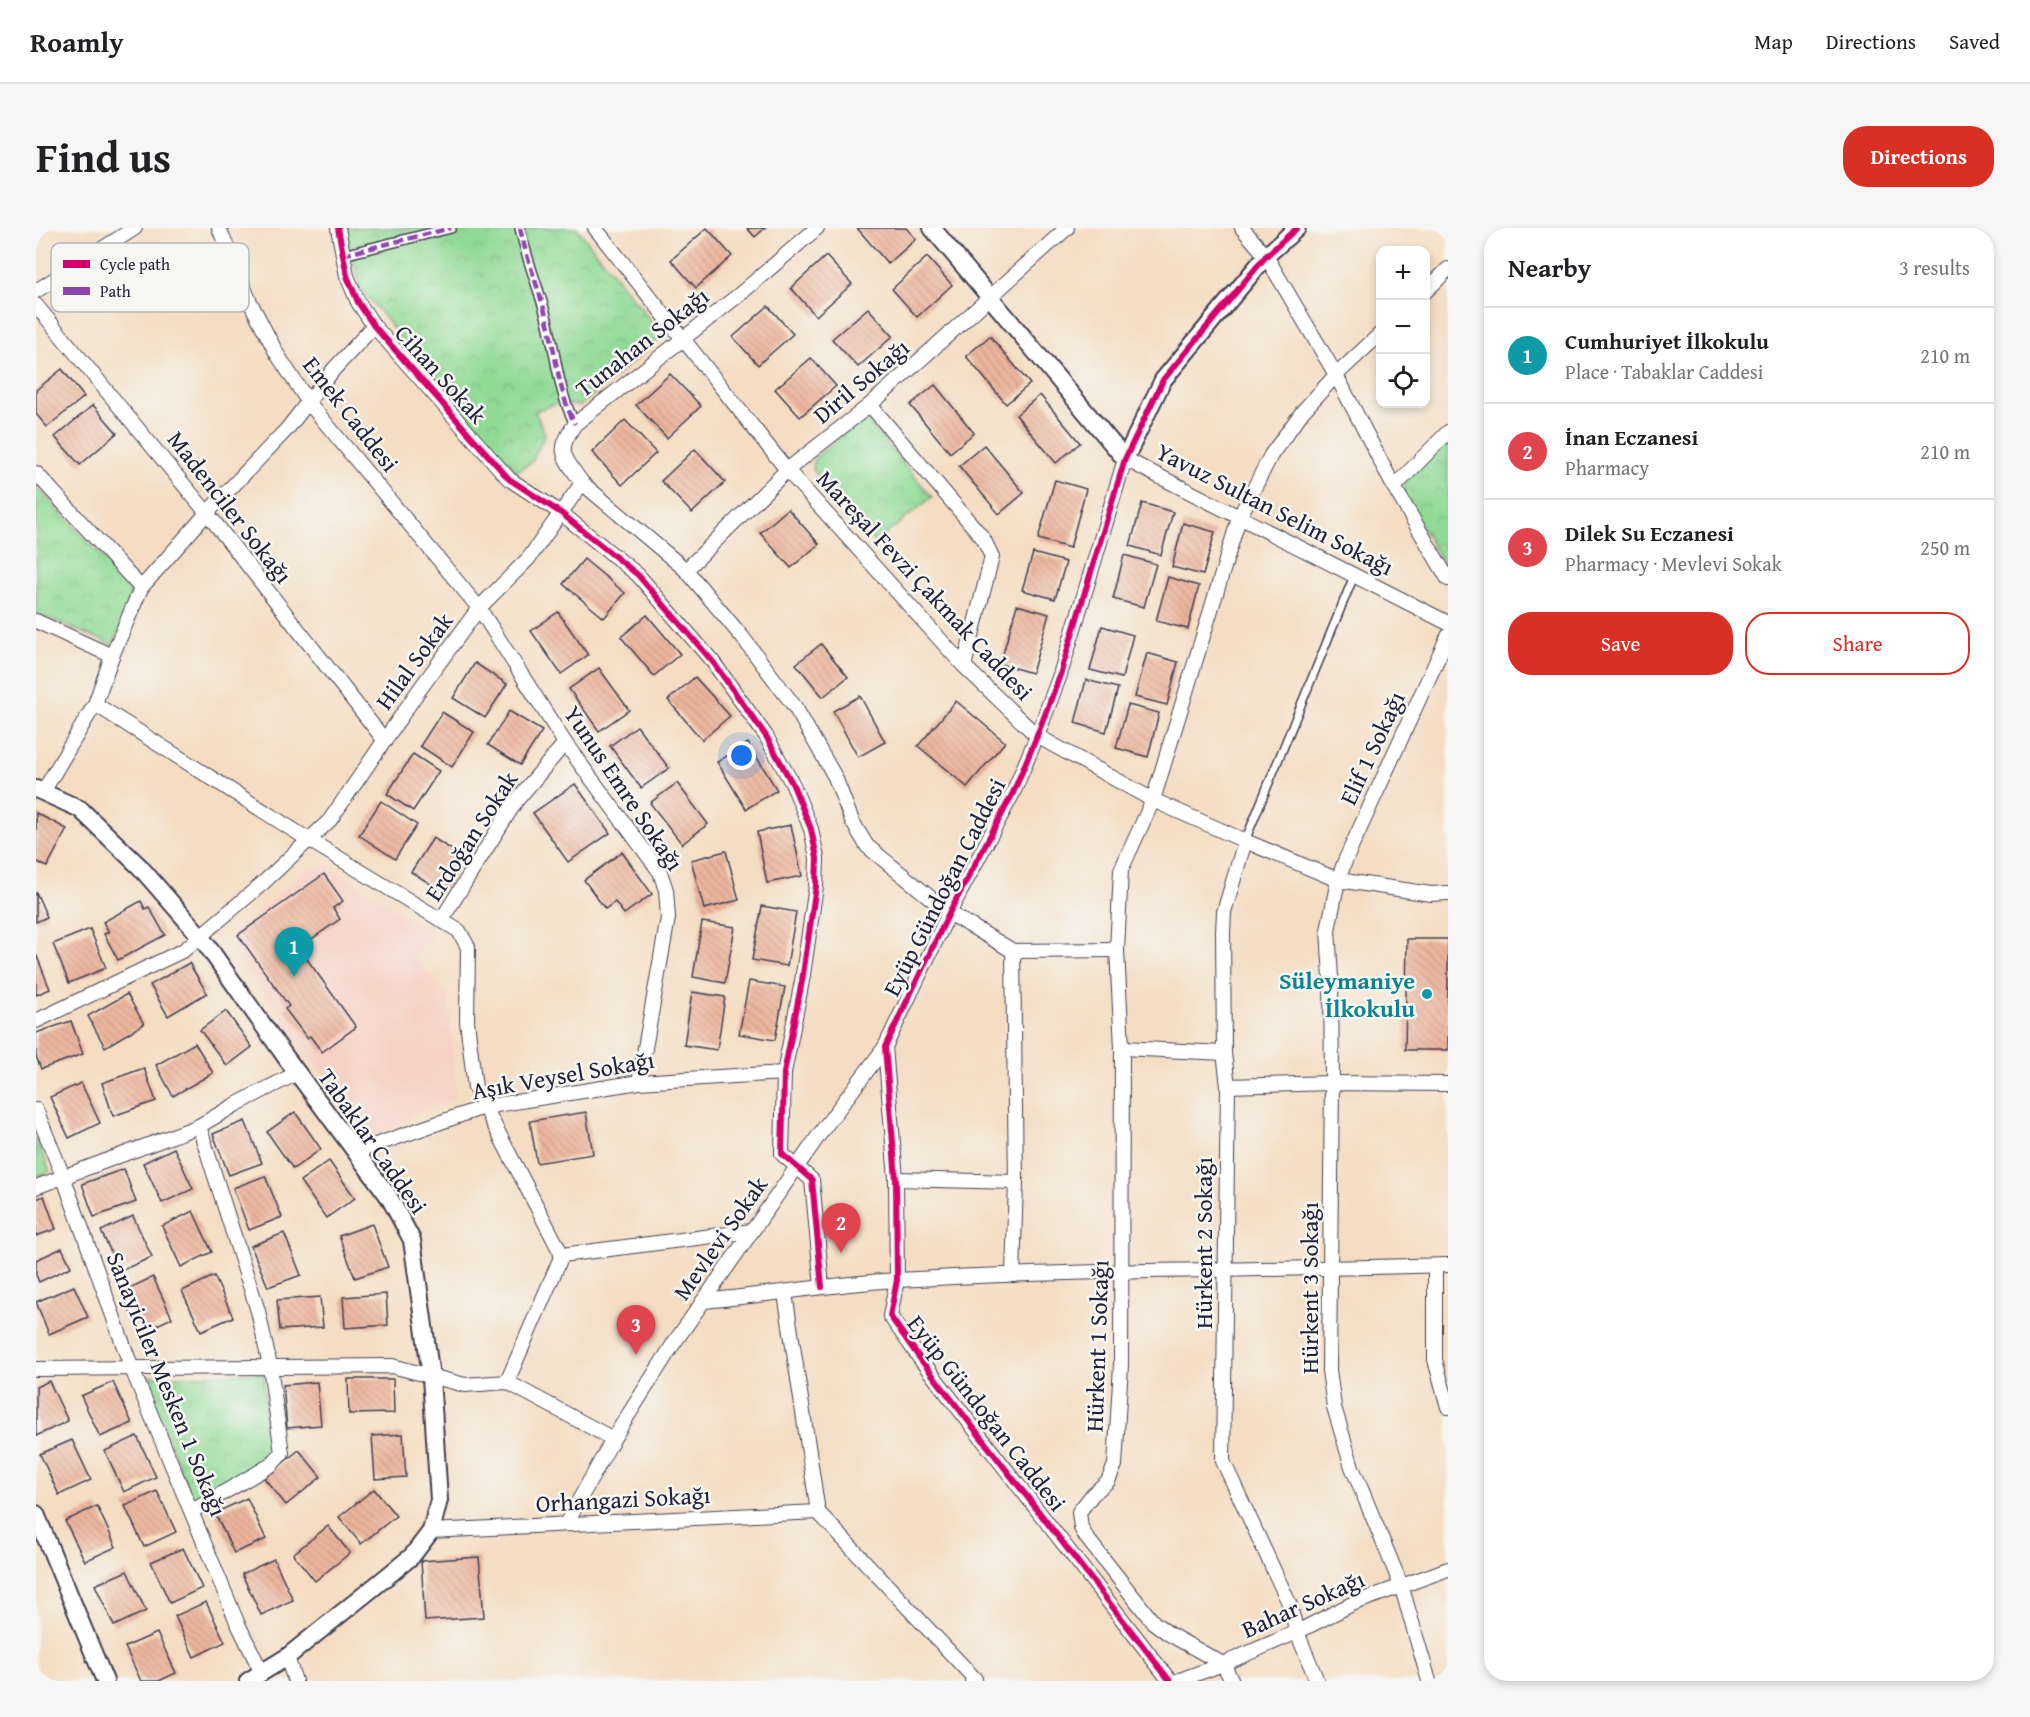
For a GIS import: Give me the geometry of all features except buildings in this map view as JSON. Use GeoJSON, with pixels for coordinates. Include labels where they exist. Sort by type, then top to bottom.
{"type":"FeatureCollection","features":[{"type":"Feature","properties":{"kind":"street"},"geometry":{"type":"LineString","coordinates":[[111,243],[135,228]]}},
{"type":"Feature","properties":{"kind":"street","name":"Emek Caddesi"},"geometry":{"type":"LineString","coordinates":[[219,228],[225,243]]}},
{"type":"Feature","properties":{"kind":"street","name":"Cihan Sokak"},"geometry":{"type":"LineString","coordinates":[[338,228],[347,254],[347,276],[358,302],[374,326],[509,479],[561,513],[638,575],[713,662],[766,736],[793,785],[811,829],[818,858],[802,981],[783,1073],[782,1154],[812,1180],[822,1287]]}},
{"type":"Feature","properties":{"kind":"street"},"geometry":{"type":"LineString","coordinates":[[347,254],[451,228]]}},
{"type":"Feature","properties":{"kind":"street"},"geometry":{"type":"LineString","coordinates":[[520,228],[526,257],[545,312],[567,409],[575,424]]}},
{"type":"Feature","properties":{"kind":"street","name":"Mareşal Fevzi Çakmak Caddesi"},"geometry":{"type":"LineString","coordinates":[[595,228],[787,470],[964,666],[1037,736],[1153,800],[1338,880],[1431,894],[1448,893]]}},
{"type":"Feature","properties":{"kind":"street","name":"Tunahan Sokağı"},"geometry":{"type":"LineString","coordinates":[[582,483],[563,454],[564,441],[575,424],[740,294],[818,228]]}},
{"type":"Feature","properties":{"kind":"street","name":"Yavuz Sultan Selim Sokağı"},"geometry":{"type":"LineString","coordinates":[[932,228],[1125,459],[1448,623]]}},
{"type":"Feature","properties":{"kind":"street","name":"Diril Sokağı"},"geometry":{"type":"LineString","coordinates":[[686,570],[787,470],[870,405],[1067,228]]}},
{"type":"Feature","properties":{"kind":"street"},"geometry":{"type":"LineString","coordinates":[[1242,228],[1266,256],[1336,375],[1394,487],[1448,579]]}},
{"type":"Feature","properties":{"kind":"street"},"geometry":{"type":"LineString","coordinates":[[1125,459],[1163,380],[1266,256],[1297,228]]}},
{"type":"Feature","properties":{"kind":"street"},"geometry":{"type":"LineString","coordinates":[[1430,286],[1448,269]]}},
{"type":"Feature","properties":{"kind":"street"},"geometry":{"type":"LineString","coordinates":[[36,291],[51,281]]}},
{"type":"Feature","properties":{"kind":"street","name":"Emek Caddesi"},"geometry":{"type":"LineString","coordinates":[[249,300],[277,354],[309,403],[479,608]]}},
{"type":"Feature","properties":{"kind":"street","name":"Madenciler Sokağı"},"geometry":{"type":"LineString","coordinates":[[36,305],[207,513],[385,741]]}},
{"type":"Feature","properties":{"kind":"street"},"geometry":{"type":"LineString","coordinates":[[40,790],[95,704],[112,656],[141,588],[207,513],[287,429],[334,369],[374,326]]}},
{"type":"Feature","properties":{"kind":"street","name":"Hürkent 1 Sokağı"},"geometry":{"type":"LineString","coordinates":[[1223,1664],[1169,1634],[1153,1622],[1081,1528],[1079,1512],[1093,1494],[1108,1481],[1115,1466],[1121,1365],[1122,1048],[1117,950],[1120,870],[1153,800],[1239,518],[1271,455],[1303,411],[1336,375],[1376,338]]}},
{"type":"Feature","properties":{"kind":"street"},"geometry":{"type":"LineString","coordinates":[[870,405],[983,538],[992,557],[964,666]]}},
{"type":"Feature","properties":{"kind":"street"},"geometry":{"type":"LineString","coordinates":[[1394,487],[1448,432]]}},
{"type":"Feature","properties":{"kind":"street","name":"Eyüp Gündoğan Caddesi"},"geometry":{"type":"LineString","coordinates":[[1125,459],[1060,675],[1037,736],[1013,793],[949,913],[885,1047],[896,1179],[897,1280],[890,1316],[921,1360],[1170,1681]]}},
{"type":"Feature","properties":{"kind":"street"},"geometry":{"type":"LineString","coordinates":[[36,473],[141,588]]}},
{"type":"Feature","properties":{"kind":"street"},"geometry":{"type":"LineString","coordinates":[[561,513],[582,483],[686,570],[743,638],[795,706],[835,777],[852,821],[867,846],[949,913],[1013,951],[1117,950]]}},
{"type":"Feature","properties":{"kind":"street","name":"Hilal Sokak"},"geometry":{"type":"LineString","coordinates":[[36,1021],[184,950],[330,820],[417,693],[479,608],[529,558],[561,513]]}},
{"type":"Feature","properties":{"kind":"street","name":"Yunus Emre Sokağı"},"geometry":{"type":"LineString","coordinates":[[479,608],[565,743],[660,872],[666,890],[668,918],[639,1082]]}},
{"type":"Feature","properties":{"kind":"street"},"geometry":{"type":"LineString","coordinates":[[36,621],[112,656]]}},
{"type":"Feature","properties":{"kind":"street","name":"Elif 1 Sokağı"},"geometry":{"type":"LineString","coordinates":[[1338,880],[1448,636]]}},
{"type":"Feature","properties":{"kind":"street"},"geometry":{"type":"LineString","coordinates":[[95,704],[405,900],[442,919]]}},
{"type":"Feature","properties":{"kind":"street","name":"Erdoğan Sokak"},"geometry":{"type":"LineString","coordinates":[[562,1255],[475,1088],[467,1021],[468,947],[459,931],[442,919],[516,801],[565,743]]}},
{"type":"Feature","properties":{"kind":"street","name":"Tabaklar Caddesi"},"geometry":{"type":"LineString","coordinates":[[40,790],[80,809],[140,867],[201,937],[297,1073],[389,1197],[412,1240],[431,1377],[439,1500],[431,1531],[412,1556],[287,1658],[255,1677]]}},
{"type":"Feature","properties":{"kind":"street","name":"Hürkent 2 Sokağı"},"geometry":{"type":"LineString","coordinates":[[1245,841],[1224,912],[1222,932],[1224,1053],[1228,1086],[1223,1461],[1289,1603],[1297,1632],[1317,1681]]}},
{"type":"Feature","properties":{"kind":"street","name":"Hürkent 3 Sokağı"},"geometry":{"type":"LineString","coordinates":[[1338,880],[1328,930],[1332,1083],[1329,1370],[1334,1407],[1352,1467],[1401,1585],[1430,1681]]}},
{"type":"Feature","properties":{"kind":"street"},"geometry":{"type":"LineString","coordinates":[[1013,951],[1016,1182],[1013,1275]]}},
{"type":"Feature","properties":{"kind":"street","name":"Mevlevi Sokak"},"geometry":{"type":"LineString","coordinates":[[566,1524],[613,1439],[674,1343],[824,1128],[885,1047]]}},
{"type":"Feature","properties":{"kind":"street"},"geometry":{"type":"LineString","coordinates":[[1122,1048],[1224,1053]]}},
{"type":"Feature","properties":{"kind":"street"},"geometry":{"type":"LineString","coordinates":[[36,1187],[199,1126],[297,1073]]}},
{"type":"Feature","properties":{"kind":"street","name":"Aşık Veysel Sokağı"},"geometry":{"type":"LineString","coordinates":[[355,1152],[484,1107],[639,1082],[783,1073]]}},
{"type":"Feature","properties":{"kind":"street"},"geometry":{"type":"LineString","coordinates":[[1228,1086],[1332,1083],[1448,1084]]}},
{"type":"Feature","properties":{"kind":"street","name":"Sanayiciler Mesken 1 Sokağı"},"geometry":{"type":"LineString","coordinates":[[36,1110],[63,1176],[132,1369],[237,1622],[255,1677]]}},
{"type":"Feature","properties":{"kind":"street"},"geometry":{"type":"LineString","coordinates":[[192,1511],[271,1465],[282,1453],[270,1366],[258,1311],[199,1126]]}},
{"type":"Feature","properties":{"kind":"street"},"geometry":{"type":"LineString","coordinates":[[896,1179],[1016,1182]]}},
{"type":"Feature","properties":{"kind":"street"},"geometry":{"type":"LineString","coordinates":[[507,1382],[562,1255],[752,1231]]}},
{"type":"Feature","properties":{"kind":"street"},"geometry":{"type":"LineString","coordinates":[[703,1301],[897,1280],[1013,1275],[1441,1265],[1435,1360],[1448,1407]]}},
{"type":"Feature","properties":{"kind":"street"},"geometry":{"type":"LineString","coordinates":[[785,1293],[818,1512],[974,1680]]}},
{"type":"Feature","properties":{"kind":"street"},"geometry":{"type":"LineString","coordinates":[[36,1370],[392,1366],[465,1385],[507,1382],[613,1439]]}},
{"type":"Feature","properties":{"kind":"street","name":"Orhangazi Sokağı"},"geometry":{"type":"LineString","coordinates":[[431,1531],[818,1512]]}},
{"type":"Feature","properties":{"kind":"street"},"geometry":{"type":"LineString","coordinates":[[36,1516],[105,1681]]}},
{"type":"Feature","properties":{"kind":"street","name":"Bahar Sokağı"},"geometry":{"type":"LineString","coordinates":[[1177,1681],[1297,1632],[1352,1604],[1448,1569]]}},
{"type":"Feature","properties":{"kind":"street"},"geometry":{"type":"LineString","coordinates":[[287,1658],[295,1681]]}},
{"type":"Feature","properties":{"kind":"street"},"geometry":{"type":"LineString","coordinates":[[1223,1664],[1232,1681]]}},
{"type":"Feature","properties":{"kind":"lane"},"geometry":{"type":"LineString","coordinates":[[1245,841],[1354,576]]}},
{"type":"Feature","properties":{"kind":"shaded area"},"geometry":{"type":"Polygon","coordinates":[[[327,864],[434,934],[413,956],[449,996],[456,1098],[425,1110],[374,1138],[233,950],[233,932],[306,870],[327,864]]]}},
{"type":"Feature","properties":{"kind":"green space"},"geometry":{"type":"Polygon","coordinates":[[[345,228],[577,228],[663,336],[580,406],[558,403],[535,411],[545,434],[532,462],[517,471],[466,420],[360,287],[345,228]]]}},
{"type":"Feature","properties":{"kind":"green space"},"geometry":{"type":"Polygon","coordinates":[[[863,416],[932,497],[875,543],[813,470],[814,459],[863,416]]]}},
{"type":"Feature","properties":{"kind":"green space"},"geometry":{"type":"Polygon","coordinates":[[[1448,440],[1448,573],[1403,494],[1406,480],[1448,440]]]}},
{"type":"Feature","properties":{"kind":"green space"},"geometry":{"type":"Polygon","coordinates":[[[36,486],[127,583],[128,606],[113,645],[36,613],[36,486]]]}},
{"type":"Feature","properties":{"kind":"green space"},"geometry":{"type":"Polygon","coordinates":[[[36,1137],[50,1171],[36,1177],[36,1137]]]}},
{"type":"Feature","properties":{"kind":"green space"},"geometry":{"type":"Polygon","coordinates":[[[264,1372],[264,1391],[274,1456],[225,1486],[193,1500],[142,1376],[264,1372]]]}},
{"type":"Feature","properties":{"kind":"marked path"},"geometry":{"type":"LineString","coordinates":[[343,255],[451,228]]}},
{"type":"Feature","properties":{"kind":"marked path"},"geometry":{"type":"LineString","coordinates":[[520,228],[549,326],[560,384],[575,424]]}},
{"type":"Feature","properties":{"kind":"cycle path"},"geometry":{"type":"LineString","coordinates":[[338,228],[347,276],[358,302],[374,326],[509,479],[561,513],[638,575],[713,662],[766,736],[793,785],[811,829],[817,858],[816,886],[802,981],[784,1073],[782,1154],[812,1180],[822,1287]]}},
{"type":"Feature","properties":{"kind":"cycle path"},"geometry":{"type":"LineString","coordinates":[[1170,1681],[921,1360],[890,1316],[897,1280],[896,1179],[885,1047],[949,913],[1013,793],[1037,736],[1060,675],[1125,459],[1163,380],[1266,256],[1297,228]]}},
{"type":"Feature","properties":{"kind":"place","name":"Cumhuriyet İlkokulu"},"geometry":{"type":"Point","coordinates":[294,977]}},
{"type":"Feature","properties":{"kind":"place","name":"Süleymaniye İlkokulu"},"geometry":{"type":"Point","coordinates":[1427,994]}},
{"type":"Feature","properties":{"kind":"place","name":"İnan Eczanesi"},"geometry":{"type":"Point","coordinates":[841,1253]}},
{"type":"Feature","properties":{"kind":"place","name":"Dilek Su Eczanesi"},"geometry":{"type":"Point","coordinates":[636,1355]}}]}
